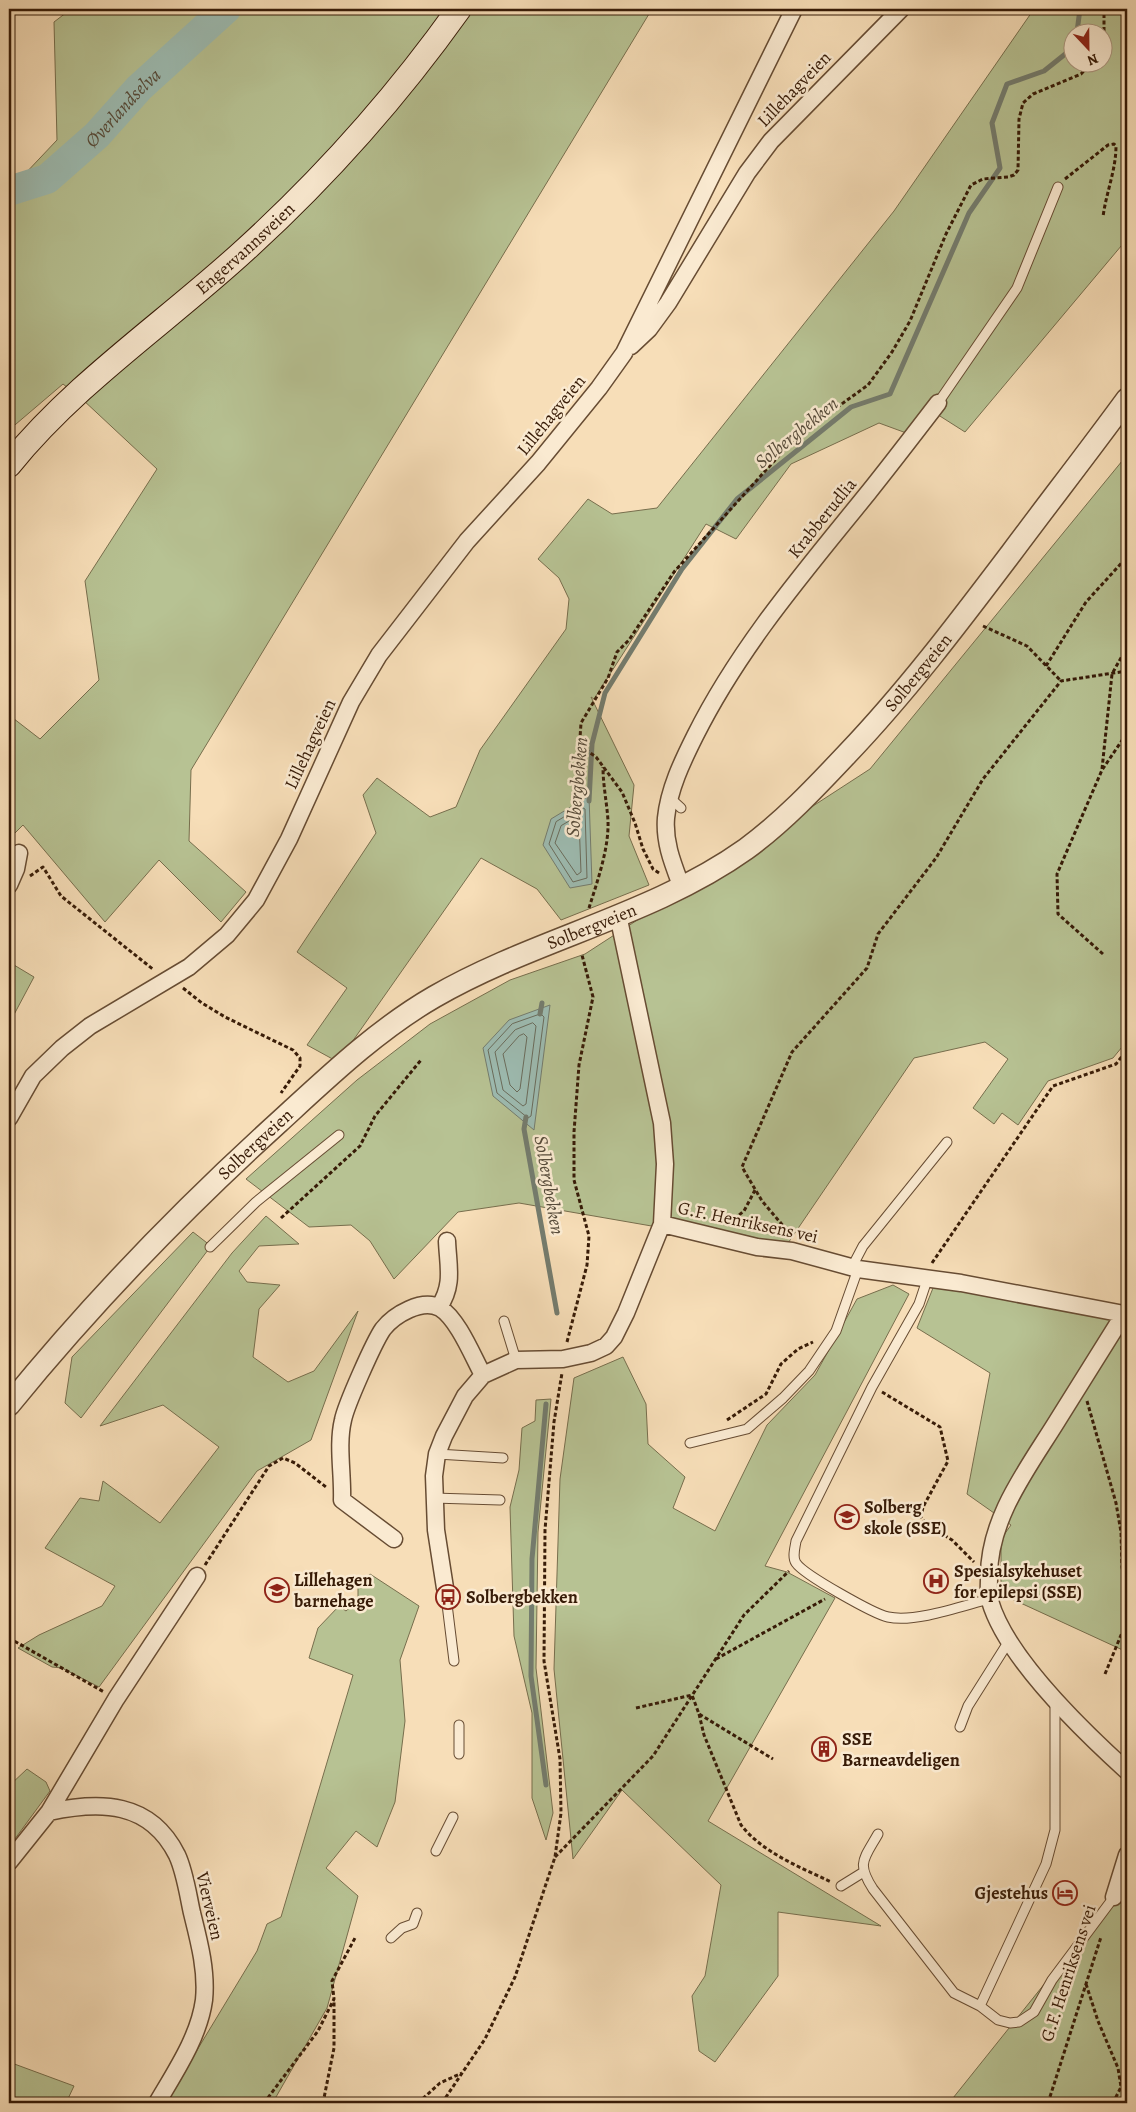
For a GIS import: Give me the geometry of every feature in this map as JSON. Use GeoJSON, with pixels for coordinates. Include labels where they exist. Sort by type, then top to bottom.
{"type":"FeatureCollection","features":[{"type":"Feature","properties":{"kind":"main road","name":"Engervannsveien"},"geometry":{"type":"LineString","coordinates":[[9,465],[73,397],[246,249],[300,197],[355,140],[459,9]]}},
{"type":"Feature","properties":{"kind":"street","name":"Lillehagveien"},"geometry":{"type":"LineString","coordinates":[[9,1118],[33,1076],[62,1048],[90,1026],[189,967],[227,935],[256,900],[289,839],[351,702],[379,655],[466,541],[538,463],[599,388],[624,353],[794,9]]}},
{"type":"Feature","properties":{"kind":"street","name":"Lillehagveien"},"geometry":{"type":"LineString","coordinates":[[624,353],[649,329],[663,310],[746,173],[771,141],[901,9]]}},
{"type":"Feature","properties":{"kind":"street","name":"Solbergveien"},"geometry":{"type":"LineString","coordinates":[[9,1404],[66,1336],[157,1238],[224,1172],[364,1046],[431,998],[495,965],[682,888],[746,848],[779,822],[871,729],[921,671],[960,622],[1127,399]]}},
{"type":"Feature","properties":{"kind":"street","name":"Krabberudlia"},"geometry":{"type":"LineString","coordinates":[[682,888],[670,856],[666,836],[687,751],[708,710],[739,657],[806,568],[938,403]]}},
{"type":"Feature","properties":{"kind":"street"},"geometry":{"type":"LineString","coordinates":[[10,883],[16,869],[19,853]]}},
{"type":"Feature","properties":{"kind":"street","name":"G.F. Henriksens vei"},"geometry":{"type":"LineString","coordinates":[[618,915],[662,1123],[666,1164],[662,1224],[757,1246],[792,1251],[855,1268],[927,1280],[961,1283],[1125,1314],[1010,1497],[994,1537],[989,1567],[989,1599],[997,1620],[1009,1641],[1055,1699],[1127,1771]]}},
{"type":"Feature","properties":{"kind":"street"},"geometry":{"type":"LineString","coordinates":[[445,1588],[433,1498],[437,1454],[444,1436],[465,1396],[483,1375],[516,1360],[563,1359],[591,1353],[606,1346],[614,1337],[626,1313],[662,1224]]}},
{"type":"Feature","properties":{"kind":"street"},"geometry":{"type":"LineString","coordinates":[[439,1307],[446,1298],[450,1285],[447,1241]]}},
{"type":"Feature","properties":{"kind":"street"},"geometry":{"type":"LineString","coordinates":[[394,1539],[342,1500],[343,1419],[373,1348],[384,1328],[400,1313],[425,1306],[439,1307],[448,1315],[459,1331],[483,1375]]}},
{"type":"Feature","properties":{"kind":"street"},"geometry":{"type":"LineString","coordinates":[[9,1862],[49,1812],[116,1699],[197,1576]]}},
{"type":"Feature","properties":{"kind":"street","name":"Vierveien"},"geometry":{"type":"LineString","coordinates":[[49,1812],[94,1805],[120,1808],[143,1817],[163,1834],[177,1855],[197,1934],[202,1963],[204,2000],[200,2017],[187,2049],[157,2103]]}},
{"type":"Feature","properties":{"kind":"street","name":"G.F. Henriksens vei"},"geometry":{"type":"LineString","coordinates":[[1114,1897],[1127,1855]]}},
{"type":"Feature","properties":{"kind":"lane","name":"Krabberudlia"},"geometry":{"type":"LineString","coordinates":[[938,403],[1017,288],[1058,187]]}},
{"type":"Feature","properties":{"kind":"lane"},"geometry":{"type":"LineString","coordinates":[[210,1247],[256,1202],[339,1135]]}},
{"type":"Feature","properties":{"kind":"lane"},"geometry":{"type":"LineString","coordinates":[[690,1444],[748,1429],[783,1398],[809,1371],[836,1331],[862,1246],[947,1142]]}},
{"type":"Feature","properties":{"kind":"lane"},"geometry":{"type":"LineString","coordinates":[[927,1280],[919,1304],[872,1386],[796,1541],[794,1553],[796,1563],[818,1581],[888,1617],[912,1618],[989,1599]]}},
{"type":"Feature","properties":{"kind":"lane"},"geometry":{"type":"LineString","coordinates":[[504,1321],[516,1360]]}},
{"type":"Feature","properties":{"kind":"lane"},"geometry":{"type":"LineString","coordinates":[[437,1454],[502,1458]]}},
{"type":"Feature","properties":{"kind":"lane"},"geometry":{"type":"LineString","coordinates":[[433,1498],[500,1500]]}},
{"type":"Feature","properties":{"kind":"lane"},"geometry":{"type":"LineString","coordinates":[[445,1588],[454,1661]]}},
{"type":"Feature","properties":{"kind":"lane"},"geometry":{"type":"LineString","coordinates":[[960,1727],[968,1706],[1009,1641]]}},
{"type":"Feature","properties":{"kind":"lane"},"geometry":{"type":"LineString","coordinates":[[980,2006],[1046,1864],[1055,1830],[1055,1699]]}},
{"type":"Feature","properties":{"kind":"lane"},"geometry":{"type":"LineString","coordinates":[[459,1725],[459,1754]]}},
{"type":"Feature","properties":{"kind":"lane"},"geometry":{"type":"LineString","coordinates":[[436,1851],[453,1817]]}},
{"type":"Feature","properties":{"kind":"lane"},"geometry":{"type":"LineString","coordinates":[[878,1834],[864,1860],[862,1873],[954,1993],[980,2006],[998,2020],[1010,2023],[1019,2022],[1034,2012],[1052,1980],[1114,1897]]}},
{"type":"Feature","properties":{"kind":"lane"},"geometry":{"type":"LineString","coordinates":[[841,1886],[862,1873]]}},
{"type":"Feature","properties":{"kind":"lane"},"geometry":{"type":"LineString","coordinates":[[391,1938],[402,1928],[413,1924],[417,1913]]}},
{"type":"Feature","properties":{"kind":"path"},"geometry":{"type":"LineString","coordinates":[[1104,9],[1104,22]]}},
{"type":"Feature","properties":{"kind":"path"},"geometry":{"type":"LineString","coordinates":[[682,888],[653,869],[642,849],[635,823],[622,792],[596,757],[586,750],[580,738],[581,723],[608,678],[617,652],[629,640],[674,572],[785,449],[814,424],[868,385],[892,352],[910,321],[959,205],[971,185],[983,179],[1008,177],[1014,175],[1018,170],[1019,119],[1023,103],[1033,94],[1083,72]]}},
{"type":"Feature","properties":{"kind":"path"},"geometry":{"type":"LineString","coordinates":[[1058,187],[1108,145],[1114,144],[1116,146],[1114,167],[1105,199],[1103,217]]}},
{"type":"Feature","properties":{"kind":"path"},"geometry":{"type":"LineString","coordinates":[[1046,666],[1086,602],[1127,557]]}},
{"type":"Feature","properties":{"kind":"path"},"geometry":{"type":"LineString","coordinates":[[983,626],[1027,646],[1061,681]]}},
{"type":"Feature","properties":{"kind":"path"},"geometry":{"type":"LineString","coordinates":[[1102,770],[1112,674],[1127,647]]}},
{"type":"Feature","properties":{"kind":"path"},"geometry":{"type":"LineString","coordinates":[[792,1251],[790,1233],[762,1201],[742,1167],[792,1052],[867,968],[878,934],[936,858],[983,779],[1061,681],[1127,672]]}},
{"type":"Feature","properties":{"kind":"path"},"geometry":{"type":"LineString","coordinates":[[1103,954],[1058,914],[1058,874],[1102,770],[1127,733]]}},
{"type":"Feature","properties":{"kind":"path"},"geometry":{"type":"LineString","coordinates":[[588,908],[601,871],[608,822],[603,788],[603,767]]}},
{"type":"Feature","properties":{"kind":"path"},"geometry":{"type":"LineString","coordinates":[[10,883],[18,884],[43,867],[61,896],[169,979],[202,1003],[294,1050],[300,1058],[300,1066],[279,1096]]}},
{"type":"Feature","properties":{"kind":"path"},"geometry":{"type":"LineString","coordinates":[[442,2103],[485,2039],[515,1977],[555,1857],[561,1813],[560,1759],[544,1661],[545,1530],[554,1422],[563,1359],[588,1265],[589,1236],[574,1180],[574,1132],[579,1065],[593,997],[582,955]]}},
{"type":"Feature","properties":{"kind":"path"},"geometry":{"type":"LineString","coordinates":[[927,1280],[933,1260],[1053,1086],[1116,1064],[1127,1050]]}},
{"type":"Feature","properties":{"kind":"path"},"geometry":{"type":"LineString","coordinates":[[281,1218],[360,1146],[375,1116],[421,1060]]}},
{"type":"Feature","properties":{"kind":"path"},"geometry":{"type":"LineString","coordinates":[[700,1232],[723,1228],[744,1211],[755,1190]]}},
{"type":"Feature","properties":{"kind":"path"},"geometry":{"type":"LineString","coordinates":[[721,1424],[766,1394],[781,1364],[798,1348],[836,1331]]}},
{"type":"Feature","properties":{"kind":"path"},"geometry":{"type":"LineString","coordinates":[[1082,1381],[1116,1503],[1121,1532],[1122,1568],[1127,1595]]}},
{"type":"Feature","properties":{"kind":"path"},"geometry":{"type":"LineString","coordinates":[[872,1386],[940,1428],[948,1461],[923,1507],[921,1518],[926,1524],[952,1540],[976,1563],[989,1567]]}},
{"type":"Feature","properties":{"kind":"path"},"geometry":{"type":"LineString","coordinates":[[197,1576],[269,1466],[283,1458],[295,1463],[342,1500]]}},
{"type":"Feature","properties":{"kind":"path"},"geometry":{"type":"LineString","coordinates":[[555,1857],[652,1756],[744,1616],[796,1563]]}},
{"type":"Feature","properties":{"kind":"path"},"geometry":{"type":"LineString","coordinates":[[715,1660],[838,1592]]}},
{"type":"Feature","properties":{"kind":"path"},"geometry":{"type":"LineString","coordinates":[[1105,1674],[1126,1624],[1127,1612]]}},
{"type":"Feature","properties":{"kind":"path"},"geometry":{"type":"LineString","coordinates":[[9,1638],[116,1699]]}},
{"type":"Feature","properties":{"kind":"path"},"geometry":{"type":"LineString","coordinates":[[636,1708],[692,1695]]}},
{"type":"Feature","properties":{"kind":"path"},"geometry":{"type":"LineString","coordinates":[[692,1695],[704,1735],[742,1825],[748,1833],[787,1861],[841,1886]]}},
{"type":"Feature","properties":{"kind":"path"},"geometry":{"type":"LineString","coordinates":[[699,1714],[773,1759]]}},
{"type":"Feature","properties":{"kind":"path","name":"G.F. Henriksens vei"},"geometry":{"type":"LineString","coordinates":[[1048,2103],[1102,1932]]}},
{"type":"Feature","properties":{"kind":"path"},"geometry":{"type":"LineString","coordinates":[[323,2103],[334,2048],[332,1981],[355,1938]]}},
{"type":"Feature","properties":{"kind":"path"},"geometry":{"type":"LineString","coordinates":[[1086,1983],[1098,2022],[1118,2068],[1121,2087],[1113,2103]]}},
{"type":"Feature","properties":{"kind":"path"},"geometry":{"type":"LineString","coordinates":[[264,2103],[318,2031],[334,2000]]}},
{"type":"Feature","properties":{"kind":"path"},"geometry":{"type":"LineString","coordinates":[[418,2103],[440,2082],[462,2072]]}},
{"type":"Feature","properties":{"kind":"path"},"geometry":{"type":"LineString","coordinates":[[1120,2077],[1127,2089]]}},
{"type":"Feature","properties":{"kind":"green space"},"geometry":{"type":"Polygon","coordinates":[[[71,9],[652,9],[191,770],[189,841],[246,892],[221,922],[159,860],[105,922],[23,825],[9,839],[9,715],[40,739],[99,680],[85,581],[157,469],[82,399],[63,384],[9,430],[9,177],[22,177],[57,140],[54,22],[71,9]]]}},
{"type":"Feature","properties":{"kind":"green space"},"geometry":{"type":"Polygon","coordinates":[[[1034,9],[1127,9],[1127,239],[965,432],[932,411],[909,434],[879,423],[791,464],[736,539],[706,524],[594,699],[591,697],[634,785],[629,836],[649,885],[561,920],[537,889],[481,858],[338,1062],[307,1045],[347,988],[297,952],[376,833],[363,795],[377,778],[430,817],[456,807],[480,750],[566,629],[569,599],[559,578],[538,559],[588,499],[612,514],[657,508],[894,211],[1034,9]]]}},
{"type":"Feature","properties":{"kind":"green space"},"geometry":{"type":"Polygon","coordinates":[[[1127,455],[1127,1041],[1113,1058],[1048,1081],[1018,1125],[1002,1113],[994,1124],[973,1108],[1008,1059],[985,1042],[914,1058],[784,1249],[519,1203],[458,1212],[394,1279],[370,1241],[351,1225],[309,1227],[246,1179],[357,1080],[430,1024],[510,980],[585,954],[870,769],[1127,455]]]}},
{"type":"Feature","properties":{"kind":"green space"},"geometry":{"type":"Polygon","coordinates":[[[9,962],[34,977],[9,1024],[9,962]]]}},
{"type":"Feature","properties":{"kind":"green space"},"geometry":{"type":"Polygon","coordinates":[[[266,1216],[299,1244],[259,1246],[239,1271],[247,1282],[280,1285],[259,1309],[253,1357],[288,1382],[314,1371],[358,1311],[311,1440],[257,1471],[99,1687],[62,1668],[52,1667],[18,1648],[39,1635],[102,1606],[115,1586],[45,1548],[80,1498],[99,1501],[103,1481],[160,1523],[219,1447],[163,1405],[100,1426],[232,1253],[266,1216]]]}},
{"type":"Feature","properties":{"kind":"green space"},"geometry":{"type":"Polygon","coordinates":[[[193,1232],[211,1246],[81,1418],[65,1403],[72,1357],[193,1232]]]}},
{"type":"Feature","properties":{"kind":"green space"},"geometry":{"type":"Polygon","coordinates":[[[935,1283],[1127,1317],[1127,1652],[1001,1594],[1001,1539],[1011,1525],[967,1494],[990,1373],[917,1328],[935,1283]]]}},
{"type":"Feature","properties":{"kind":"green space"},"geometry":{"type":"Polygon","coordinates":[[[893,1285],[909,1294],[765,1566],[787,1572],[835,1598],[708,1821],[881,1926],[778,1912],[778,1976],[715,2062],[699,2051],[692,1996],[705,1976],[721,1885],[622,1790],[573,1859],[554,1669],[560,1479],[574,1378],[623,1357],[646,1404],[648,1444],[685,1477],[673,1508],[715,1531],[767,1425],[815,1375],[857,1299],[893,1285]]]}},
{"type":"Feature","properties":{"kind":"green space"},"geometry":{"type":"Polygon","coordinates":[[[551,1399],[538,1532],[536,1668],[553,1813],[546,1840],[532,1798],[532,1713],[514,1636],[510,1507],[519,1470],[522,1428],[535,1421],[536,1400],[551,1399]]]}},
{"type":"Feature","properties":{"kind":"green space"},"geometry":{"type":"Polygon","coordinates":[[[370,1574],[419,1606],[400,1660],[405,1721],[395,1802],[377,1847],[356,1831],[326,1868],[358,1896],[327,2008],[276,2097],[268,2103],[165,2103],[257,1951],[267,1924],[281,1917],[353,1675],[309,1658],[318,1628],[339,1606],[346,1611],[358,1600],[358,1585],[370,1574]]]}},
{"type":"Feature","properties":{"kind":"green space"},"geometry":{"type":"Polygon","coordinates":[[[27,1769],[46,1782],[50,1791],[9,1847],[9,1786],[27,1769]]]}},
{"type":"Feature","properties":{"kind":"green space"},"geometry":{"type":"Polygon","coordinates":[[[1127,1845],[1127,2103],[949,2103],[1114,1897],[1127,1845]]]}},
{"type":"Feature","properties":{"kind":"green space"},"geometry":{"type":"Polygon","coordinates":[[[9,2062],[74,2086],[66,2103],[9,2103],[9,2062]]]}},
{"type":"Feature","properties":{"kind":"water"},"geometry":{"type":"Polygon","coordinates":[[[589,796],[592,884],[570,888],[543,845],[551,819],[589,796]]]}},
{"type":"Feature","properties":{"kind":"water"},"geometry":{"type":"Polygon","coordinates":[[[550,1005],[534,1130],[493,1096],[483,1048],[509,1020],[550,1005]]]}},
{"type":"Feature","properties":{"kind":"waterway","name":"Øverlandselva"},"geometry":{"type":"LineString","coordinates":[[9,191],[47,179],[97,135],[139,88],[226,9]]}},
{"type":"Feature","properties":{"kind":"waterway","name":"Solbergbekken"},"geometry":{"type":"LineString","coordinates":[[1078,22],[1080,9]]}},
{"type":"Feature","properties":{"kind":"waterway","name":"Solbergbekken"},"geometry":{"type":"LineString","coordinates":[[589,801],[592,744],[605,693],[682,569],[737,499],[851,407],[890,394],[969,213],[1000,168],[992,123],[1007,84],[1044,71],[1064,55]]}},
{"type":"Feature","properties":{"kind":"waterway","name":"Solbergbekken"},"geometry":{"type":"LineString","coordinates":[[540,1014],[542,1003]]}},
{"type":"Feature","properties":{"kind":"waterway","name":"Solbergbekken"},"geometry":{"type":"LineString","coordinates":[[526,1117],[524,1129],[557,1313]]}},
{"type":"Feature","properties":{"kind":"waterway","name":"Solbergbekken"},"geometry":{"type":"LineString","coordinates":[[546,1404],[532,1559],[531,1676],[546,1785]]}},
{"type":"Feature","properties":{"kind":"place","name":"Solberg skole (SSE)"},"geometry":{"type":"Point","coordinates":[847,1517]}},
{"type":"Feature","properties":{"kind":"place","name":"Spesialsykehuset for epilepsi (SSE)"},"geometry":{"type":"Point","coordinates":[936,1581]}},
{"type":"Feature","properties":{"kind":"place","name":"Lillehagen barnehage"},"geometry":{"type":"Point","coordinates":[277,1590]}},
{"type":"Feature","properties":{"kind":"place","name":"Solbergbekken"},"geometry":{"type":"Point","coordinates":[448,1597]}},
{"type":"Feature","properties":{"kind":"place","name":"SSE Barneavdeligen"},"geometry":{"type":"Point","coordinates":[824,1749]}},
{"type":"Feature","properties":{"kind":"place","name":"Gjestehus"},"geometry":{"type":"Point","coordinates":[1065,1893]}}]}
